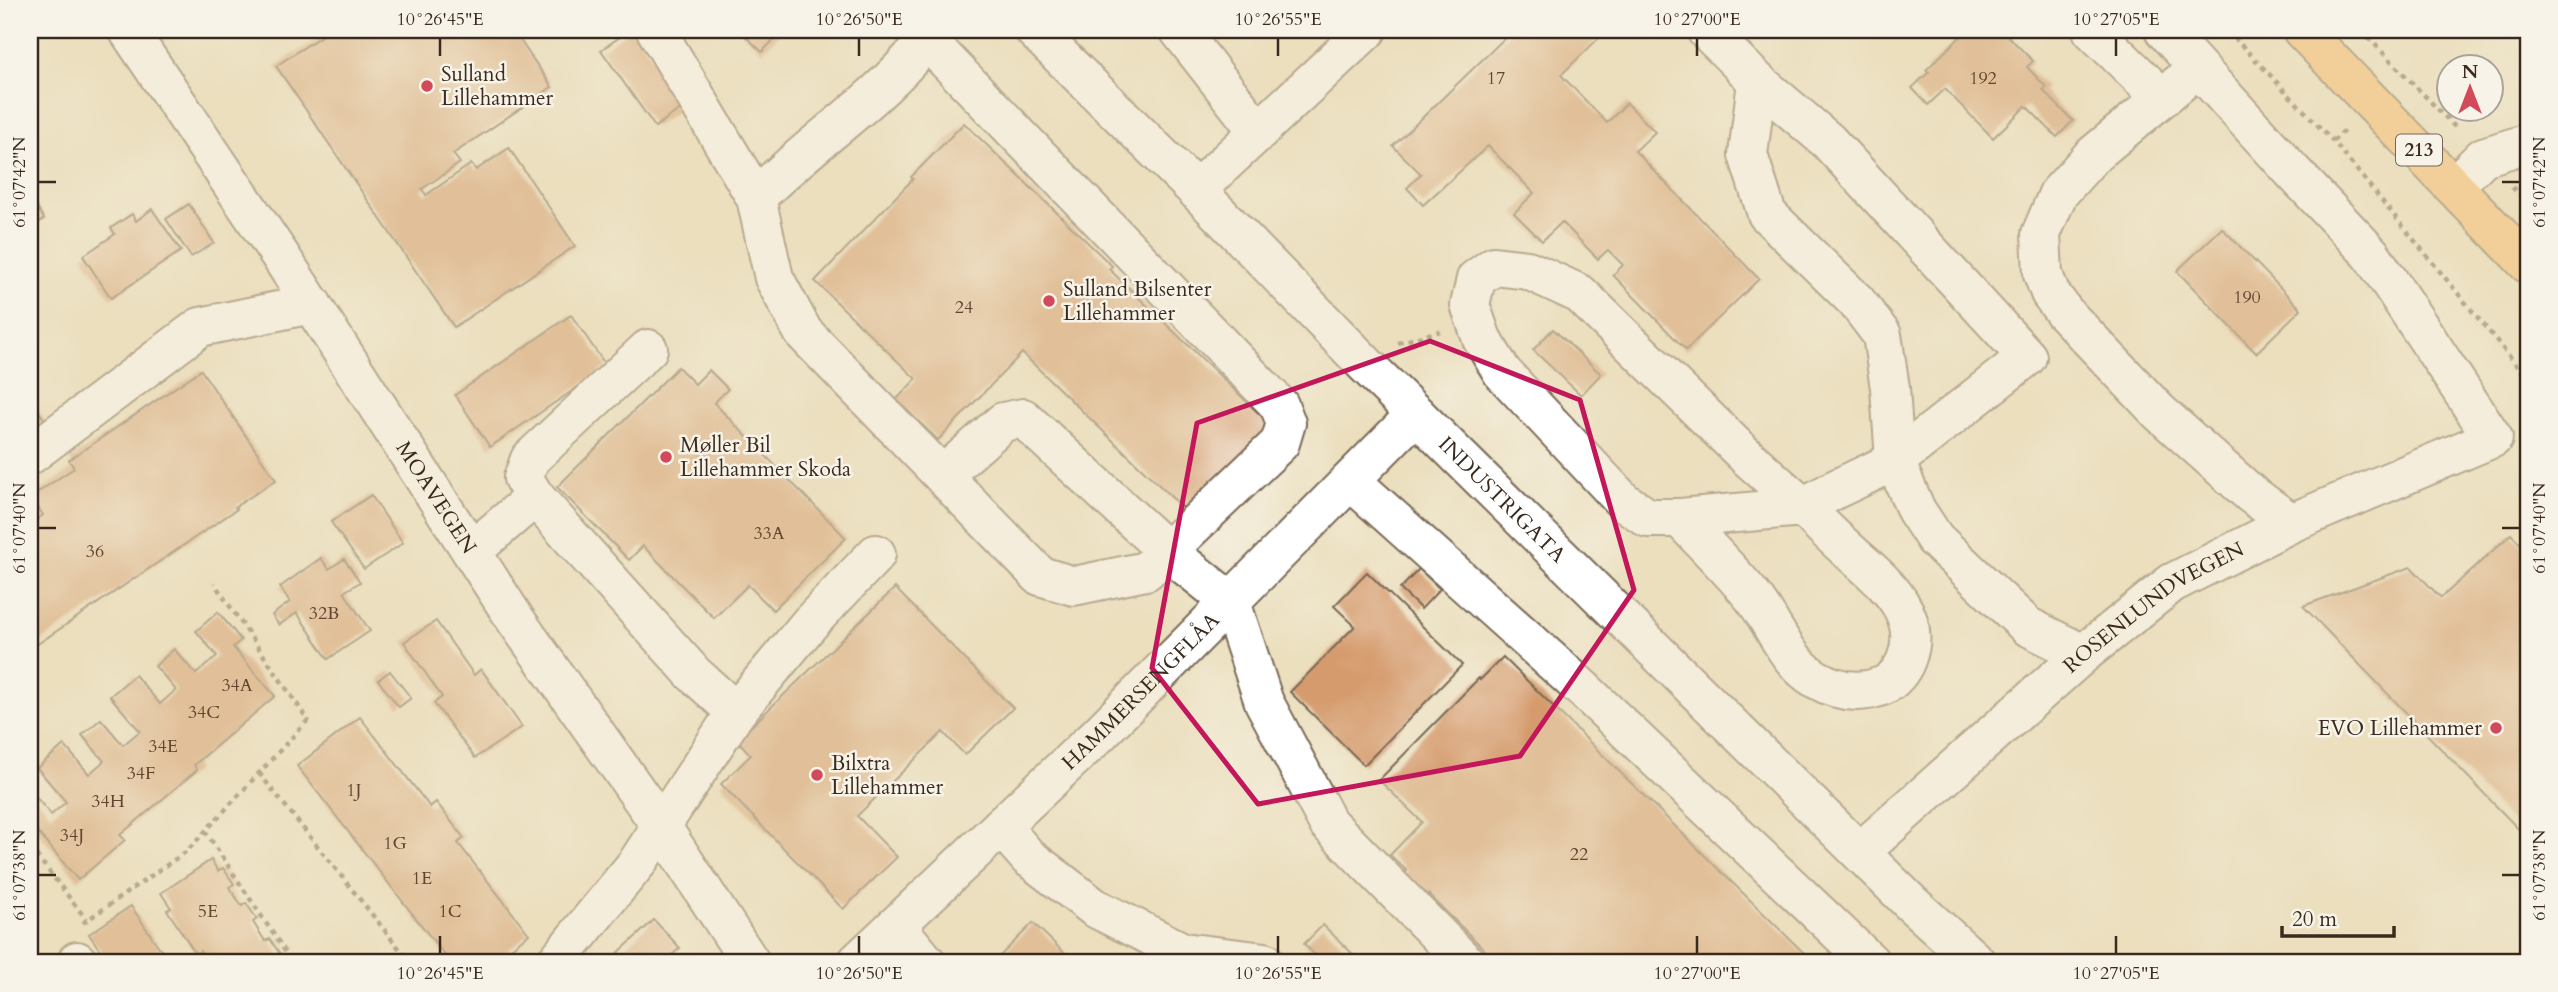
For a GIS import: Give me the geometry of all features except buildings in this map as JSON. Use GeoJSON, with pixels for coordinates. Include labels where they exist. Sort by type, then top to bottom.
{"type":"FeatureCollection","features":[{"type":"Feature","properties":{"kind":"main road","name":"213"},"geometry":{"type":"LineString","coordinates":[[2310,32],[2528,264]]}},
{"type":"Feature","properties":{"kind":"street","name":"MOAVEGEN"},"geometry":{"type":"LineString","coordinates":[[128,30],[312,304],[515,619],[661,826],[750,962]]}},
{"type":"Feature","properties":{"kind":"street"},"geometry":{"type":"LineString","coordinates":[[656,30],[756,198],[774,278],[803,332],[1040,576],[1074,586],[1146,571],[1280,443],[1286,424],[1279,405],[926,33],[871,99],[785,168],[756,198]]}},
{"type":"Feature","properties":{"kind":"street","name":"INDUSTRIGATA"},"geometry":{"type":"LineString","coordinates":[[1034,30],[1416,414],[1861,851],[1960,957]]}},
{"type":"Feature","properties":{"kind":"street"},"geometry":{"type":"LineString","coordinates":[[1179,30],[1258,131]]}},
{"type":"Feature","properties":{"kind":"street"},"geometry":{"type":"LineString","coordinates":[[1196,190],[1367,30]]}},
{"type":"Feature","properties":{"kind":"street"},"geometry":{"type":"LineString","coordinates":[[1680,518],[1754,597],[1781,641],[1814,678],[1835,689],[1859,692],[1885,685],[1902,670],[1910,650],[1911,634],[1904,608],[1884,582],[1803,507],[1745,455],[1580,294],[1528,270],[1494,266],[1476,279],[1470,305],[1478,328],[1502,372],[1623,501],[1648,518],[1680,518],[1803,507],[1895,461],[2026,357],[1828,141],[1756,81],[1706,30]]}},
{"type":"Feature","properties":{"kind":"street"},"geometry":{"type":"LineString","coordinates":[[2092,30],[2162,98]]}},
{"type":"Feature","properties":{"kind":"street"},"geometry":{"type":"LineString","coordinates":[[2164,30],[2198,68],[2092,156],[2058,194],[2041,234],[2043,274],[2050,293],[2064,312],[2159,412],[2251,494],[2291,523]]}},
{"type":"Feature","properties":{"kind":"street","name":"ROSENLUNDVEGEN"},"geometry":{"type":"LineString","coordinates":[[1861,851],[2083,654],[2172,583],[2291,523],[2493,438],[2371,254],[2198,68]]}},
{"type":"Feature","properties":{"kind":"street"},"geometry":{"type":"LineString","coordinates":[[1756,81],[1748,155],[1767,214],[1856,301],[1882,335],[1890,388],[1895,461],[1916,510],[1935,540],[2027,626],[2083,654]]}},
{"type":"Feature","properties":{"kind":"street"},"geometry":{"type":"LineString","coordinates":[[2454,186],[2483,157],[2528,143]]}},
{"type":"Feature","properties":{"kind":"street"},"geometry":{"type":"LineString","coordinates":[[30,455],[200,327],[312,304]]}},
{"type":"Feature","properties":{"kind":"street"},"geometry":{"type":"LineString","coordinates":[[648,349],[530,459],[523,478],[535,497],[694,674],[736,712]]}},
{"type":"Feature","properties":{"kind":"street","name":"HAMMERSENGFLÅA"},"geometry":{"type":"LineString","coordinates":[[857,962],[1098,735],[1416,414]]}},
{"type":"Feature","properties":{"kind":"street"},"geometry":{"type":"LineString","coordinates":[[943,475],[1003,422],[1023,418],[1167,551],[1231,602],[1264,702],[1328,823],[1465,962]]}},
{"type":"Feature","properties":{"kind":"street"},"geometry":{"type":"LineString","coordinates":[[1351,481],[1584,690],[1870,962]]}},
{"type":"Feature","properties":{"kind":"street"},"geometry":{"type":"LineString","coordinates":[[472,551],[535,497]]}},
{"type":"Feature","properties":{"kind":"street"},"geometry":{"type":"LineString","coordinates":[[556,962],[637,863],[736,712],[810,623],[876,554]]}},
{"type":"Feature","properties":{"kind":"street"},"geometry":{"type":"LineString","coordinates":[[1001,827],[1028,857],[1095,908],[1183,952],[1265,962]]}},
{"type":"Feature","properties":{"kind":"street"},"geometry":{"type":"LineString","coordinates":[[896,926],[926,962]]}},
{"type":"Feature","properties":{"kind":"path"},"geometry":{"type":"LineString","coordinates":[[1867,30],[1881,32]]}},
{"type":"Feature","properties":{"kind":"path"},"geometry":{"type":"LineString","coordinates":[[2227,30],[2333,141],[2528,379]]}},
{"type":"Feature","properties":{"kind":"path"},"geometry":{"type":"LineString","coordinates":[[2361,30],[2528,203]]}},
{"type":"Feature","properties":{"kind":"path"},"geometry":{"type":"LineString","coordinates":[[1387,346],[1445,329],[1478,328]]}},
{"type":"Feature","properties":{"kind":"path"},"geometry":{"type":"LineString","coordinates":[[77,961],[72,949],[73,933],[86,919],[187,851],[308,720],[214,583]]}},
{"type":"Feature","properties":{"kind":"path"},"geometry":{"type":"LineString","coordinates":[[259,773],[410,962]]}},
{"type":"Feature","properties":{"kind":"path"},"geometry":{"type":"LineString","coordinates":[[205,831],[292,962]]}},
{"type":"Feature","properties":{"kind":"path"},"geometry":{"type":"LineString","coordinates":[[30,847],[86,919]]}},
{"type":"Feature","properties":{"kind":"path"},"geometry":{"type":"LineString","coordinates":[[391,962],[404,954]]}},
{"type":"Feature","properties":{"kind":"highlighted area"},"geometry":{"type":"Polygon","coordinates":[[[1430,341],[1580,400],[1634,590],[1520,756],[1258,804],[1152,668],[1197,423],[1430,341]]]}},
{"type":"Feature","properties":{"kind":"place","name":"Sulland Lillehammer"},"geometry":{"type":"Point","coordinates":[427,86]}},
{"type":"Feature","properties":{"kind":"place","name":"Sulland Bilsenter Lillehammer"},"geometry":{"type":"Point","coordinates":[1049,301]}},
{"type":"Feature","properties":{"kind":"place","name":"Møller Bil Lillehammer Skoda"},"geometry":{"type":"Point","coordinates":[666,457]}},
{"type":"Feature","properties":{"kind":"place","name":"EVO Lillehammer"},"geometry":{"type":"Point","coordinates":[2496,728]}},
{"type":"Feature","properties":{"kind":"place","name":"Bilxtra Lillehammer"},"geometry":{"type":"Point","coordinates":[817,775]}}]}
